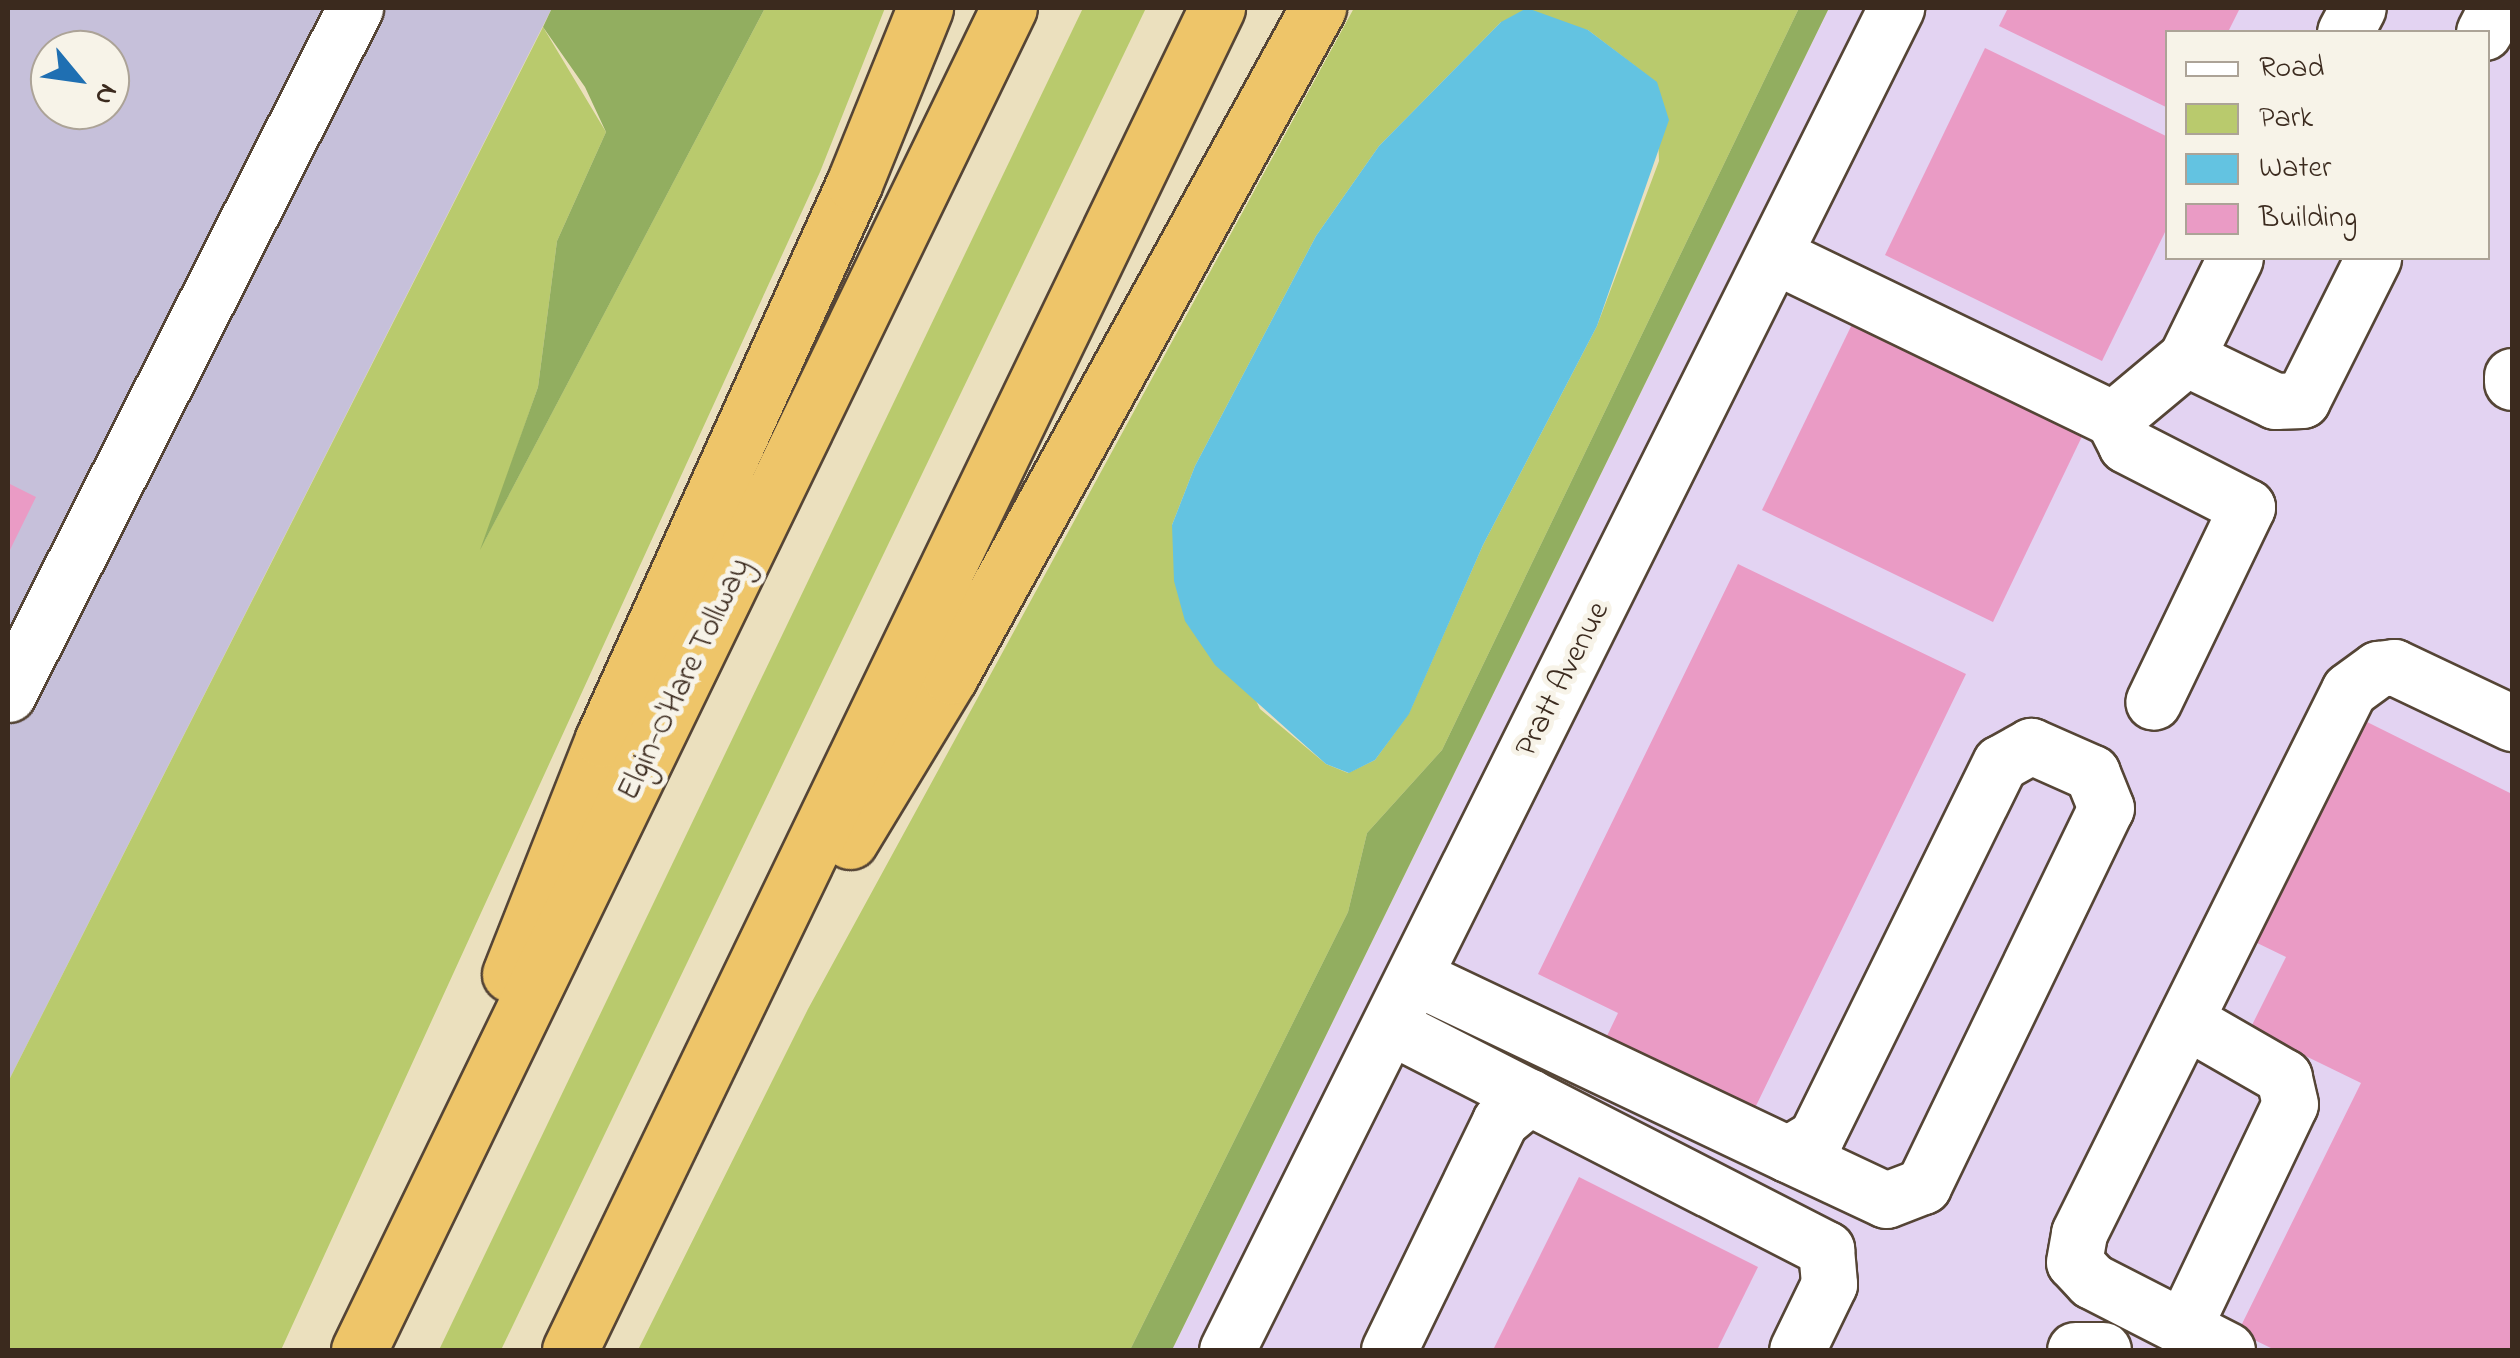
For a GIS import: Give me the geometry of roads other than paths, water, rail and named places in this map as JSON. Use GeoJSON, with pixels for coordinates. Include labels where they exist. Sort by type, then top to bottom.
{"type":"FeatureCollection","features":[{"type":"Feature","properties":{"kind":"highway"},"geometry":{"type":"LineString","coordinates":[[434,1202],[526,926],[925,8]]}},
{"type":"Feature","properties":{"kind":"highway","name":"Elgin-O'Hare Tollway"},"geometry":{"type":"LineString","coordinates":[[359,1350],[1009,8]]}},
{"type":"Feature","properties":{"kind":"highway"},"geometry":{"type":"LineString","coordinates":[[570,1350],[1217,8]]}},
{"type":"Feature","properties":{"kind":"highway"},"geometry":{"type":"LineString","coordinates":[[680,1122],[950,676],[1318,8]]}},
{"type":"Feature","properties":{"kind":"street"},"geometry":{"type":"LineString","coordinates":[[8,694],[355,8]]}},
{"type":"Feature","properties":{"kind":"street","name":"Pratt Avenue"},"geometry":{"type":"LineString","coordinates":[[1237,1347],[1390,1026],[1896,8]]}},
{"type":"Feature","properties":{"kind":"street"},"geometry":{"type":"LineString","coordinates":[[2346,30],[2358,8]]}},
{"type":"Feature","properties":{"kind":"street"},"geometry":{"type":"LineString","coordinates":[[1776,256],[2113,419],[2126,445],[2247,508],[2153,702]]}},
{"type":"Feature","properties":{"kind":"street"},"geometry":{"type":"LineString","coordinates":[[2113,419],[2186,358],[2234,260]]}},
{"type":"Feature","properties":{"kind":"street"},"geometry":{"type":"LineString","coordinates":[[2186,358],[2275,400],[2302,400],[2371,260]]}},
{"type":"Feature","properties":{"kind":"street"},"geometry":{"type":"LineString","coordinates":[[2185,1020],[2284,1077],[2290,1104],[2205,1339],[2092,1281],[2074,1262],[2079,1233],[2349,690],[2378,669],[2394,666],[2512,723]]}},
{"type":"Feature","properties":{"kind":"street"},"geometry":{"type":"LineString","coordinates":[[1415,978],[1788,1154],[1886,1200],[1922,1186],[2106,808],[2092,773],[2031,746],[2000,762],[1816,1137],[1788,1154]]}},
{"type":"Feature","properties":{"kind":"street"},"geometry":{"type":"LineString","coordinates":[[1390,1026],[1826,1249],[1829,1284],[1797,1350]]}},
{"type":"Feature","properties":{"kind":"street"},"geometry":{"type":"LineString","coordinates":[[1390,1350],[1500,1121],[1529,1097]]}},
{"type":"Feature","properties":{"kind":"street"},"geometry":{"type":"LineString","coordinates":[[2075,1350],[2103,1350]]}},
{"type":"Feature","properties":{"kind":"water"},"geometry":{"type":"Polygon","coordinates":[[[1527,8],[1588,30],[1657,82],[1669,120],[1597,326],[1483,545],[1409,714],[1375,760],[1349,773],[1326,764],[1215,665],[1185,621],[1174,581],[1172,525],[1195,466],[1316,236],[1379,146],[1501,22],[1527,8]]]}}]}
